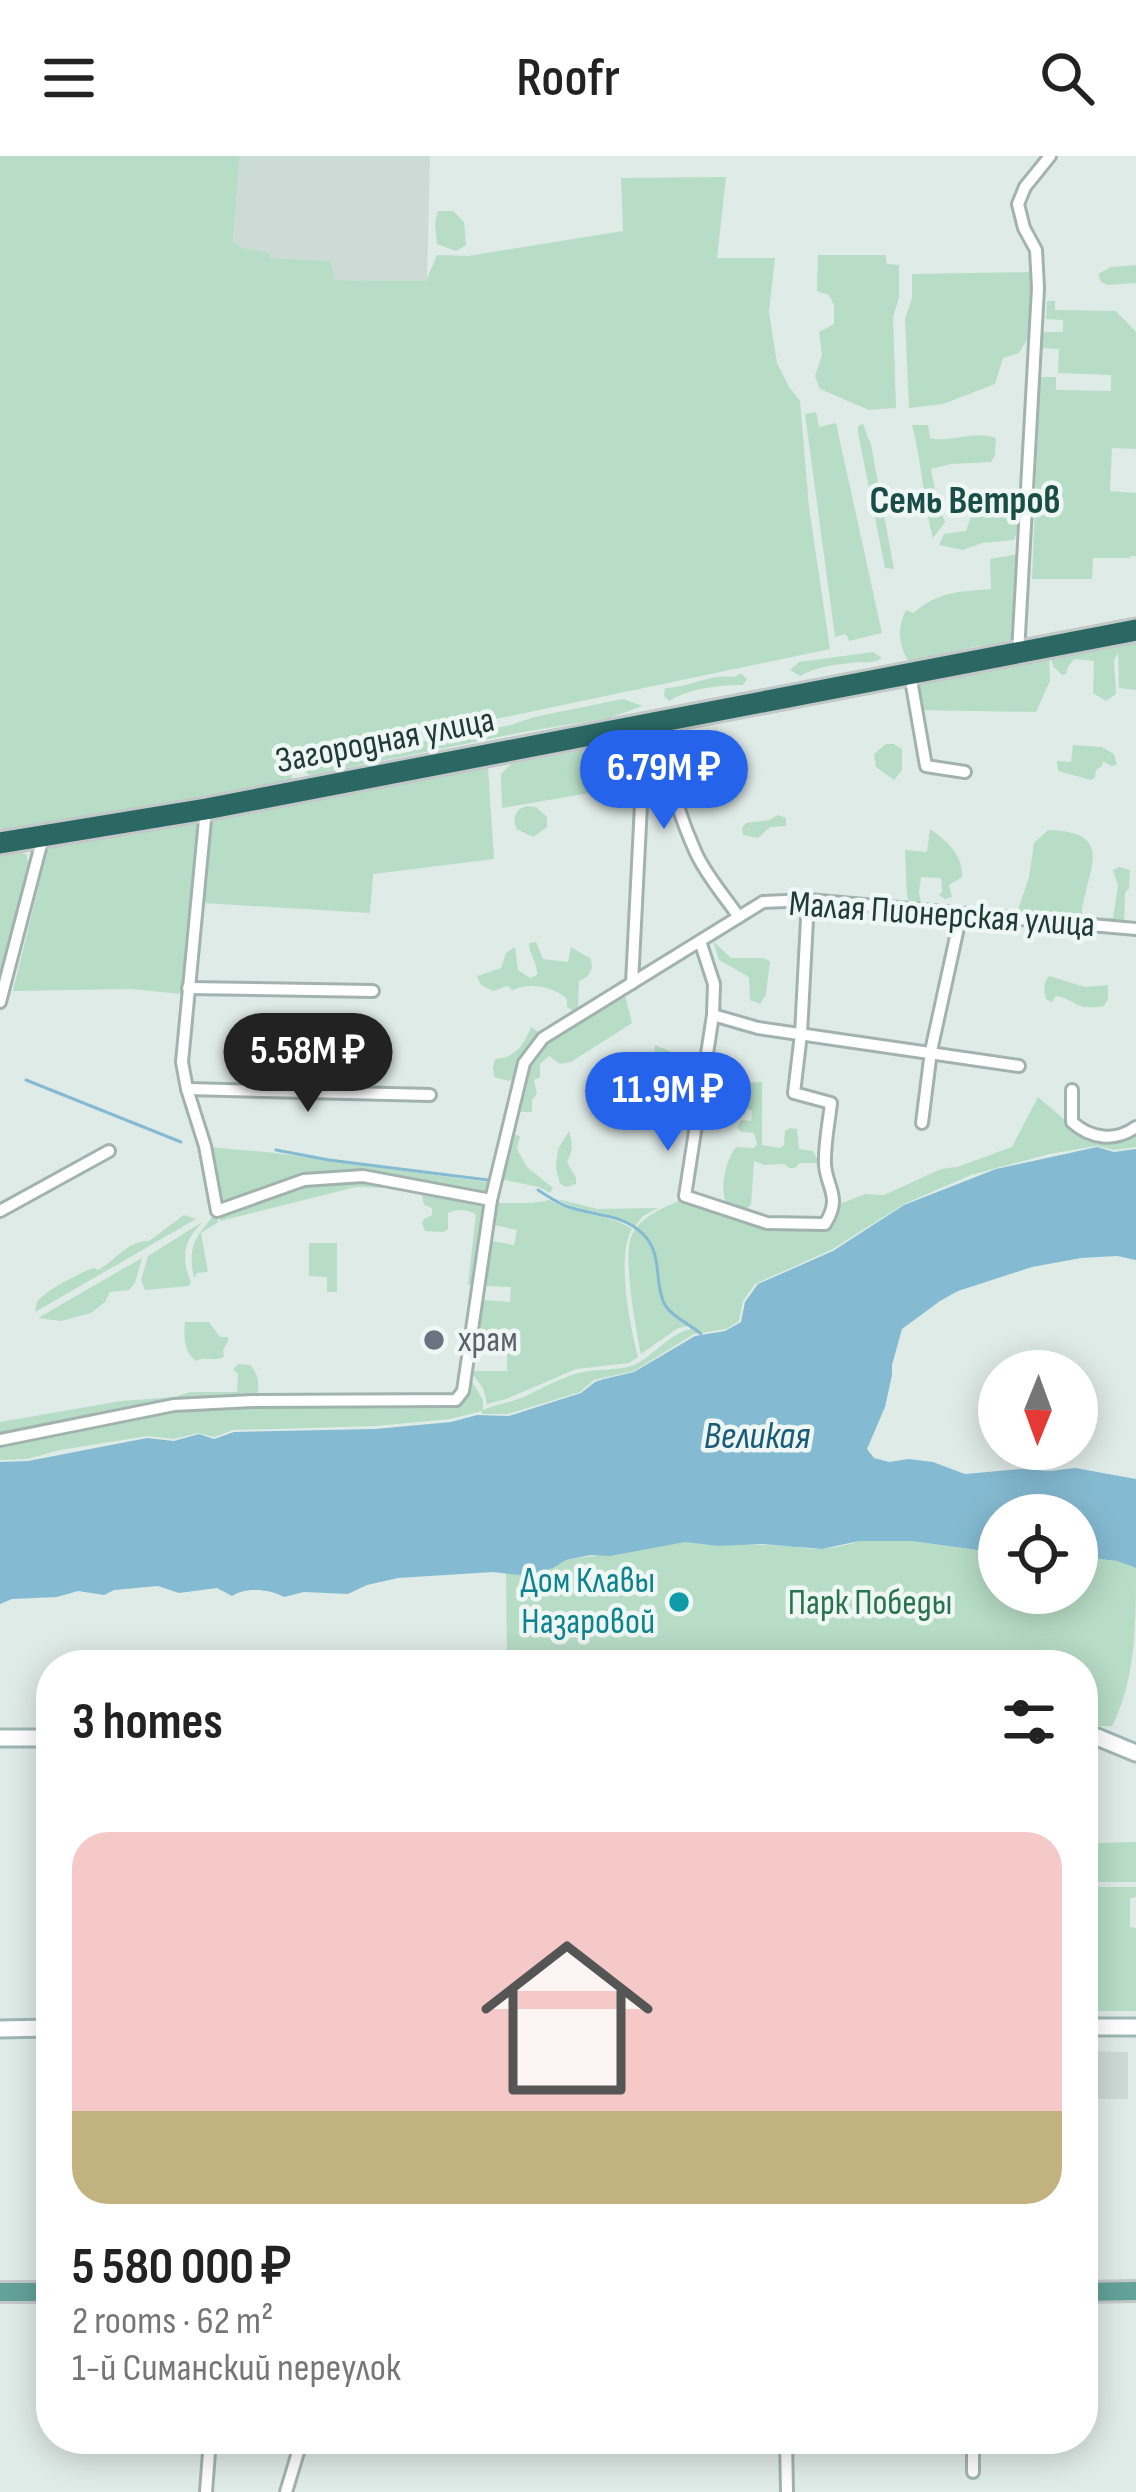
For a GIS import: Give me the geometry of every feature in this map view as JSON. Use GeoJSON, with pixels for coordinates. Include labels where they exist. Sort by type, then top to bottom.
{"type":"FeatureCollection","features":[{"type":"Feature","properties":{"kind":"highway","name":"Загородная улица"},"geometry":{"type":"LineString","coordinates":[[0,843],[206,809],[1136,630]]}},
{"type":"Feature","properties":{"kind":"main road"},"geometry":{"type":"LineString","coordinates":[[0,1738],[36,1738]]}},
{"type":"Feature","properties":{"kind":"main road"},"geometry":{"type":"LineString","coordinates":[[1098,1739],[1136,1753]]}},
{"type":"Feature","properties":{"kind":"main road"},"geometry":{"type":"LineString","coordinates":[[1098,1740],[1136,1765]]}},
{"type":"Feature","properties":{"kind":"main road"},"geometry":{"type":"LineString","coordinates":[[1098,2027],[1136,2027]]}},
{"type":"Feature","properties":{"kind":"main road"},"geometry":{"type":"LineString","coordinates":[[0,2029],[36,2028]]}},
{"type":"Feature","properties":{"kind":"main road"},"geometry":{"type":"LineString","coordinates":[[1098,2292],[1136,2291]]}},
{"type":"Feature","properties":{"kind":"main road"},"geometry":{"type":"LineString","coordinates":[[0,2292],[36,2292]]}},
{"type":"Feature","properties":{"kind":"street"},"geometry":{"type":"LineString","coordinates":[[1018,652],[1038,287],[1036,250],[1018,204],[1050,156]]}},
{"type":"Feature","properties":{"kind":"street"},"geometry":{"type":"LineString","coordinates":[[910,674],[926,766],[965,772]]}},
{"type":"Feature","properties":{"kind":"street"},"geometry":{"type":"LineString","coordinates":[[654,723],[697,855],[739,917]]}},
{"type":"Feature","properties":{"kind":"street"},"geometry":{"type":"LineString","coordinates":[[632,983],[654,723]]}},
{"type":"Feature","properties":{"kind":"street"},"geometry":{"type":"LineString","coordinates":[[206,809],[182,1062],[217,1211],[304,1180],[363,1176],[491,1200]]}},
{"type":"Feature","properties":{"kind":"street"},"geometry":{"type":"LineString","coordinates":[[0,1002],[44,835]]}},
{"type":"Feature","properties":{"kind":"street"},"geometry":{"type":"LineString","coordinates":[[700,941],[714,984],[713,1015],[685,1196],[767,1223],[826,1224],[833,1206],[825,1168],[831,1103],[794,1093],[808,901]]}},
{"type":"Feature","properties":{"kind":"street","name":"Малая Пионерская улица"},"geometry":{"type":"LineString","coordinates":[[0,1440],[174,1405],[456,1400],[463,1391],[491,1200],[524,1063],[543,1038],[764,902],[808,901],[1136,929]]}},
{"type":"Feature","properties":{"kind":"street"},"geometry":{"type":"LineString","coordinates":[[922,1123],[931,1052],[961,914]]}},
{"type":"Feature","properties":{"kind":"street"},"geometry":{"type":"LineString","coordinates":[[188,988],[373,991]]}},
{"type":"Feature","properties":{"kind":"street"},"geometry":{"type":"LineString","coordinates":[[713,1015],[758,1028],[1019,1066]]}},
{"type":"Feature","properties":{"kind":"street"},"geometry":{"type":"LineString","coordinates":[[187,1088],[430,1095]]}},
{"type":"Feature","properties":{"kind":"street"},"geometry":{"type":"LineString","coordinates":[[1072,1090],[1072,1122],[1081,1130],[1093,1136],[1121,1136],[1136,1127]]}},
{"type":"Feature","properties":{"kind":"street"},"geometry":{"type":"LineString","coordinates":[[0,1211],[109,1151]]}},
{"type":"Feature","properties":{"kind":"street"},"geometry":{"type":"LineString","coordinates":[[206,2492],[209,2454]]}},
{"type":"Feature","properties":{"kind":"street"},"geometry":{"type":"LineString","coordinates":[[286,2492],[297,2454]]}},
{"type":"Feature","properties":{"kind":"street"},"geometry":{"type":"LineString","coordinates":[[787,2454],[788,2492]]}},
{"type":"Feature","properties":{"kind":"street"},"geometry":{"type":"LineString","coordinates":[[973,2454],[973,2472]]}},
{"type":"Feature","properties":{"kind":"shaded area"},"geometry":{"type":"Polygon","coordinates":[[[240,156],[430,156],[427,281],[335,280],[331,261],[269,258],[269,253],[242,248],[233,241],[240,156]]]}},
{"type":"Feature","properties":{"kind":"shaded area"},"geometry":{"type":"Polygon","coordinates":[[[1098,2051],[1128,2052],[1128,2099],[1098,2099],[1098,2051]]]}},
{"type":"Feature","properties":{"kind":"green space"},"geometry":{"type":"Polygon","coordinates":[[[0,156],[240,156],[233,241],[242,248],[269,253],[270,258],[331,261],[335,280],[426,281],[437,255],[468,256],[623,231],[621,178],[726,177],[717,258],[775,258],[769,312],[777,363],[800,401],[809,507],[830,649],[290,762],[292,782],[0,832],[0,156]]]}},
{"type":"Feature","properties":{"kind":"green space"},"geometry":{"type":"Polygon","coordinates":[[[438,211],[453,211],[464,222],[466,245],[456,251],[437,244],[438,211]]]}},
{"type":"Feature","properties":{"kind":"green space"},"geometry":{"type":"Polygon","coordinates":[[[818,255],[885,255],[887,264],[899,265],[899,298],[893,317],[896,408],[869,410],[820,389],[815,376],[822,355],[819,332],[834,324],[834,305],[829,295],[817,291],[818,255]]]}},
{"type":"Feature","properties":{"kind":"green space"},"geometry":{"type":"Polygon","coordinates":[[[1136,265],[1136,283],[1108,285],[1098,274],[1111,267],[1136,265]]]}},
{"type":"Feature","properties":{"kind":"green space"},"geometry":{"type":"Polygon","coordinates":[[[1033,272],[1031,333],[1019,353],[1003,358],[995,384],[943,404],[909,408],[905,319],[912,298],[912,274],[1033,272]]]}},
{"type":"Feature","properties":{"kind":"green space"},"geometry":{"type":"Polygon","coordinates":[[[1047,301],[1055,301],[1055,310],[1116,311],[1136,332],[1136,449],[1112,448],[1110,491],[1136,493],[1136,556],[1093,558],[1092,579],[1032,579],[1040,377],[1056,377],[1056,390],[1111,391],[1111,375],[1058,373],[1059,349],[1041,348],[1041,332],[1063,332],[1063,320],[1046,319],[1047,301]]]}},
{"type":"Feature","properties":{"kind":"green space"},"geometry":{"type":"Polygon","coordinates":[[[816,412],[819,427],[836,423],[882,633],[849,641],[846,634],[835,637],[805,414],[816,412]]]}},
{"type":"Feature","properties":{"kind":"green space"},"geometry":{"type":"Polygon","coordinates":[[[863,424],[894,569],[885,568],[858,433],[863,424]]]}},
{"type":"Feature","properties":{"kind":"green space"},"geometry":{"type":"Polygon","coordinates":[[[912,425],[928,425],[930,438],[996,438],[991,462],[931,469],[945,522],[933,538],[918,453],[912,425]]]}},
{"type":"Feature","properties":{"kind":"green space"},"geometry":{"type":"Polygon","coordinates":[[[1014,500],[1022,507],[1022,517],[1014,540],[963,550],[939,545],[944,534],[966,531],[971,517],[982,508],[998,509],[1014,500]]]}},
{"type":"Feature","properties":{"kind":"green space"},"geometry":{"type":"Polygon","coordinates":[[[1019,554],[1017,637],[996,647],[978,646],[909,662],[900,636],[906,610],[913,613],[949,594],[991,589],[990,559],[1019,554]]]}},
{"type":"Feature","properties":{"kind":"green space"},"geometry":{"type":"Polygon","coordinates":[[[1136,632],[1136,690],[1119,688],[1118,652],[1116,694],[1106,701],[1093,693],[1094,661],[1074,659],[1062,675],[1053,666],[1050,653],[1136,632]]]}},
{"type":"Feature","properties":{"kind":"green space"},"geometry":{"type":"Polygon","coordinates":[[[873,652],[882,658],[800,676],[790,670],[799,662],[873,652]]]}},
{"type":"Feature","properties":{"kind":"green space"},"geometry":{"type":"Polygon","coordinates":[[[1049,656],[1050,681],[1036,712],[914,710],[907,684],[1049,656]]]}},
{"type":"Feature","properties":{"kind":"green space"},"geometry":{"type":"Polygon","coordinates":[[[741,673],[747,679],[743,685],[705,688],[669,701],[664,696],[665,688],[741,673]]]}},
{"type":"Feature","properties":{"kind":"green space"},"geometry":{"type":"Polygon","coordinates":[[[623,699],[643,706],[609,718],[311,775],[295,768],[511,725],[623,699]]]}},
{"type":"Feature","properties":{"kind":"green space"},"geometry":{"type":"Polygon","coordinates":[[[631,741],[638,748],[636,785],[502,808],[501,774],[511,764],[631,741]]]}},
{"type":"Feature","properties":{"kind":"green space"},"geometry":{"type":"Polygon","coordinates":[[[886,744],[902,749],[902,770],[894,780],[876,767],[874,754],[886,744]]]}},
{"type":"Feature","properties":{"kind":"green space"},"geometry":{"type":"Polygon","coordinates":[[[1073,745],[1102,747],[1114,754],[1117,765],[1103,761],[1091,780],[1058,771],[1057,761],[1071,762],[1073,745]]]}},
{"type":"Feature","properties":{"kind":"green space"},"geometry":{"type":"Polygon","coordinates":[[[488,767],[494,859],[373,874],[370,913],[203,903],[211,818],[488,767]]]}},
{"type":"Feature","properties":{"kind":"green space"},"geometry":{"type":"Polygon","coordinates":[[[526,806],[536,807],[547,817],[547,827],[533,837],[516,829],[514,818],[526,806]]]}},
{"type":"Feature","properties":{"kind":"green space"},"geometry":{"type":"Polygon","coordinates":[[[778,815],[786,818],[786,826],[770,827],[758,838],[743,835],[746,823],[778,815]]]}},
{"type":"Feature","properties":{"kind":"green space"},"geometry":{"type":"Polygon","coordinates":[[[199,822],[182,994],[131,989],[13,991],[49,844],[199,822]]]}},
{"type":"Feature","properties":{"kind":"green space"},"geometry":{"type":"Polygon","coordinates":[[[930,829],[957,855],[962,877],[949,885],[952,897],[945,899],[939,895],[941,878],[921,877],[922,907],[917,907],[907,896],[905,850],[927,852],[930,829]]]}},
{"type":"Feature","properties":{"kind":"green space"},"geometry":{"type":"Polygon","coordinates":[[[1048,830],[1071,832],[1091,848],[1082,917],[1113,918],[1118,886],[1113,870],[1130,870],[1124,926],[1016,916],[1034,843],[1048,830]]]}},
{"type":"Feature","properties":{"kind":"green space"},"geometry":{"type":"Polygon","coordinates":[[[26,854],[29,865],[0,981],[0,856],[26,854]]]}},
{"type":"Feature","properties":{"kind":"green space"},"geometry":{"type":"Polygon","coordinates":[[[713,941],[731,958],[770,961],[760,1004],[750,1000],[749,977],[719,960],[713,941]]]}},
{"type":"Feature","properties":{"kind":"green space"},"geometry":{"type":"Polygon","coordinates":[[[536,942],[543,959],[568,962],[571,947],[591,959],[588,976],[579,981],[578,1007],[573,1011],[567,999],[548,988],[513,990],[507,986],[493,991],[481,985],[477,976],[501,968],[506,953],[515,947],[518,970],[530,978],[537,975],[529,943],[536,942]]]}},
{"type":"Feature","properties":{"kind":"green space"},"geometry":{"type":"Polygon","coordinates":[[[1049,976],[1085,987],[1108,985],[1108,999],[1104,1006],[1095,1007],[1056,996],[1052,1002],[1045,993],[1049,976]]]}},
{"type":"Feature","properties":{"kind":"green space"},"geometry":{"type":"Polygon","coordinates":[[[624,991],[632,1023],[571,1062],[560,1064],[549,1056],[534,1080],[537,1094],[532,1112],[516,1112],[527,1064],[546,1039],[624,991]]]}},
{"type":"Feature","properties":{"kind":"green space"},"geometry":{"type":"Polygon","coordinates":[[[531,1027],[539,1032],[520,1059],[514,1078],[494,1077],[495,1059],[518,1049],[531,1027]]]}},
{"type":"Feature","properties":{"kind":"green space"},"geometry":{"type":"Polygon","coordinates":[[[655,1045],[694,1066],[665,1066],[661,1087],[655,1089],[646,1067],[655,1045]]]}},
{"type":"Feature","properties":{"kind":"green space"},"geometry":{"type":"Polygon","coordinates":[[[762,1082],[762,1145],[780,1148],[785,1131],[797,1129],[799,1149],[813,1151],[819,1163],[789,1168],[754,1161],[751,1204],[740,1210],[727,1205],[725,1199],[726,1168],[736,1147],[757,1144],[754,1133],[737,1128],[741,1120],[751,1121],[752,1111],[739,1105],[738,1087],[762,1082]]]}},
{"type":"Feature","properties":{"kind":"green space"},"geometry":{"type":"Polygon","coordinates":[[[1038,1097],[1079,1132],[1136,1133],[1136,1147],[1096,1146],[1049,1154],[971,1175],[904,1204],[831,1250],[755,1284],[743,1301],[739,1321],[726,1329],[694,1334],[634,1371],[594,1380],[580,1392],[508,1414],[482,1411],[376,1426],[233,1430],[214,1437],[198,1433],[174,1439],[147,1436],[0,1460],[0,1443],[174,1408],[252,1403],[457,1403],[467,1379],[483,1400],[483,1410],[574,1374],[635,1364],[691,1329],[678,1328],[641,1354],[628,1261],[631,1237],[647,1218],[685,1198],[767,1225],[826,1226],[835,1206],[865,1194],[884,1195],[941,1169],[1012,1147],[1038,1097]]]}},
{"type":"Feature","properties":{"kind":"green space"},"geometry":{"type":"Polygon","coordinates":[[[569,1131],[572,1147],[567,1162],[576,1184],[567,1187],[560,1184],[556,1168],[558,1149],[569,1131]]]}},
{"type":"Feature","properties":{"kind":"green space"},"geometry":{"type":"Polygon","coordinates":[[[511,1134],[520,1136],[517,1149],[527,1167],[553,1188],[550,1193],[500,1179],[511,1134]]]}},
{"type":"Feature","properties":{"kind":"green space"},"geometry":{"type":"Polygon","coordinates":[[[208,1147],[493,1183],[489,1197],[364,1174],[304,1178],[218,1208],[208,1147]]]}},
{"type":"Feature","properties":{"kind":"green space"},"geometry":{"type":"Polygon","coordinates":[[[363,1177],[416,1189],[356,1187],[220,1221],[218,1212],[304,1182],[363,1177]]]}},
{"type":"Feature","properties":{"kind":"green space"},"geometry":{"type":"Polygon","coordinates":[[[421,1190],[483,1207],[473,1285],[468,1285],[476,1214],[452,1211],[448,1229],[425,1231],[422,1223],[432,1215],[432,1208],[424,1205],[421,1190]]]}},
{"type":"Feature","properties":{"kind":"green space"},"geometry":{"type":"Polygon","coordinates":[[[557,1199],[598,1209],[658,1208],[635,1226],[557,1199]]]}},
{"type":"Feature","properties":{"kind":"green space"},"geometry":{"type":"Polygon","coordinates":[[[550,1200],[632,1229],[625,1273],[638,1357],[629,1363],[576,1369],[487,1404],[483,1388],[470,1371],[507,1371],[507,1346],[476,1346],[484,1300],[510,1302],[511,1287],[484,1286],[492,1241],[514,1245],[517,1230],[494,1225],[497,1203],[550,1200]]]}},
{"type":"Feature","properties":{"kind":"green space"},"geometry":{"type":"Polygon","coordinates":[[[216,1213],[218,1222],[201,1233],[208,1272],[194,1278],[195,1242],[203,1228],[216,1213]]]}},
{"type":"Feature","properties":{"kind":"green space"},"geometry":{"type":"Polygon","coordinates":[[[184,1215],[196,1219],[35,1312],[37,1302],[55,1287],[98,1270],[184,1215]]]}},
{"type":"Feature","properties":{"kind":"green space"},"geometry":{"type":"Polygon","coordinates":[[[204,1221],[186,1249],[189,1286],[145,1290],[141,1280],[148,1256],[204,1221]]]}},
{"type":"Feature","properties":{"kind":"green space"},"geometry":{"type":"Polygon","coordinates":[[[309,1243],[337,1243],[337,1292],[327,1292],[327,1277],[309,1276],[309,1243]]]}},
{"type":"Feature","properties":{"kind":"green space"},"geometry":{"type":"Polygon","coordinates":[[[142,1258],[129,1290],[110,1292],[91,1313],[61,1321],[38,1318],[142,1258]]]}},
{"type":"Feature","properties":{"kind":"green space"},"geometry":{"type":"Polygon","coordinates":[[[185,1322],[209,1322],[220,1337],[228,1337],[224,1357],[196,1361],[187,1348],[185,1322]]]}},
{"type":"Feature","properties":{"kind":"green space"},"geometry":{"type":"Polygon","coordinates":[[[250,1365],[255,1372],[256,1397],[0,1436],[0,1422],[190,1392],[237,1392],[238,1374],[233,1369],[250,1365]]]}},
{"type":"Feature","properties":{"kind":"green space","name":"Парк Победы"},"geometry":{"type":"Polygon","coordinates":[[[859,1541],[912,1541],[978,1550],[978,1614],[1098,1614],[1098,1559],[1136,1568],[1130,1670],[1112,1726],[1098,1726],[1098,1650],[507,1650],[506,1573],[537,1572],[566,1560],[685,1542],[818,1549],[859,1541]]]}},
{"type":"Feature","properties":{"kind":"green space"},"geometry":{"type":"Polygon","coordinates":[[[1136,1842],[1136,1882],[1098,1882],[1099,1843],[1136,1842]]]}},
{"type":"Feature","properties":{"kind":"green space"},"geometry":{"type":"Polygon","coordinates":[[[1098,1887],[1136,1887],[1136,1897],[1130,1898],[1130,1927],[1136,1928],[1136,2011],[1098,2011],[1098,1887]]]}},
{"type":"Feature","properties":{"kind":"water","name":"Великая"},"geometry":{"type":"Polygon","coordinates":[[[1097,1147],[1114,1152],[1136,1149],[1136,1260],[1081,1258],[1032,1267],[940,1301],[902,1329],[885,1407],[867,1449],[874,1458],[889,1462],[933,1462],[965,1474],[1086,1470],[1136,1479],[1136,1568],[1098,1559],[1098,1494],[978,1494],[978,1550],[912,1541],[859,1541],[822,1549],[685,1542],[566,1560],[529,1576],[493,1572],[398,1578],[348,1594],[304,1592],[284,1597],[258,1590],[232,1596],[217,1588],[179,1593],[158,1586],[104,1595],[78,1591],[0,1604],[0,1462],[147,1438],[174,1441],[199,1434],[214,1439],[234,1432],[375,1429],[477,1415],[509,1416],[634,1372],[695,1336],[725,1331],[741,1322],[745,1302],[758,1284],[833,1251],[904,1205],[996,1169],[1097,1147]]]}},
{"type":"Feature","properties":{"kind":"waterway"},"geometry":{"type":"LineString","coordinates":[[26,1080],[181,1142]]}},
{"type":"Feature","properties":{"kind":"waterway"},"geometry":{"type":"LineString","coordinates":[[276,1150],[488,1180]]}},
{"type":"Feature","properties":{"kind":"waterway"},"geometry":{"type":"LineString","coordinates":[[538,1190],[568,1207],[627,1223],[643,1234],[654,1251],[665,1305],[701,1334]]}},
{"type":"Feature","properties":{"kind":"place","name":"храм"},"geometry":{"type":"Point","coordinates":[434,1340]}},
{"type":"Feature","properties":{"kind":"place","name":"Дом Клавы Назаровой"},"geometry":{"type":"Point","coordinates":[679,1602]}},
{"type":"Feature","properties":{"kind":"district","name":"Семь Ветров"},"geometry":{"type":"Point","coordinates":[965,501]}}]}
